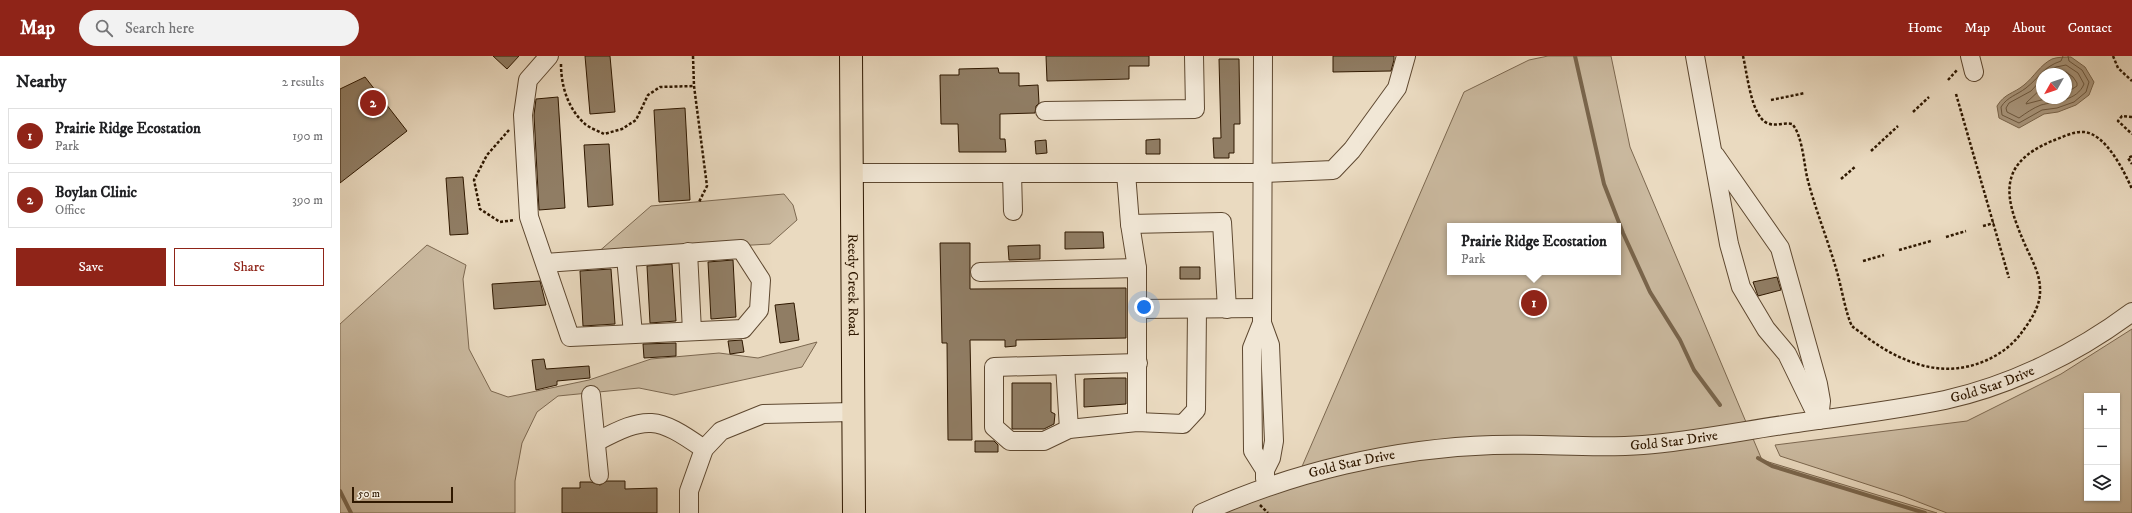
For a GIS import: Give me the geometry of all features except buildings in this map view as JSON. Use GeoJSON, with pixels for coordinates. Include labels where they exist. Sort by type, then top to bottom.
{"type":"FeatureCollection","features":[{"type":"Feature","properties":{"kind":"main road","name":"Reedy Creek Road"},"geometry":{"type":"LineString","coordinates":[[851,56],[854,513]]}},
{"type":"Feature","properties":{"kind":"street"},"geometry":{"type":"LineString","coordinates":[[1045,112],[1195,109],[1194,56]]}},
{"type":"Feature","properties":{"kind":"street"},"geometry":{"type":"LineString","coordinates":[[1263,56],[1264,173],[1262,316],[1270,345],[1274,441],[1272,458],[1265,470],[1266,488]]}},
{"type":"Feature","properties":{"kind":"street"},"geometry":{"type":"LineString","coordinates":[[852,173],[1264,173],[1333,170],[1352,150],[1396,88],[1406,56]]}},
{"type":"Feature","properties":{"kind":"street"},"geometry":{"type":"LineString","coordinates":[[1695,56],[1725,223],[1741,287],[1766,329],[1787,354],[1818,420]]}},
{"type":"Feature","properties":{"kind":"street"},"geometry":{"type":"LineString","coordinates":[[544,262],[741,249],[761,280],[759,310],[743,329],[570,337],[544,262],[529,217],[523,115],[528,80],[555,60]]}},
{"type":"Feature","properties":{"kind":"street"},"geometry":{"type":"LineString","coordinates":[[1712,152],[1749,202],[1780,248],[1818,384],[1821,401],[1818,420]]}},
{"type":"Feature","properties":{"kind":"street"},"geometry":{"type":"LineString","coordinates":[[1012,173],[1013,211]]}},
{"type":"Feature","properties":{"kind":"street"},"geometry":{"type":"LineString","coordinates":[[1126,173],[1130,224],[1137,268],[1139,309],[1137,422]]}},
{"type":"Feature","properties":{"kind":"street"},"geometry":{"type":"LineString","coordinates":[[1725,223],[1749,202]]}},
{"type":"Feature","properties":{"kind":"street"},"geometry":{"type":"LineString","coordinates":[[1130,224],[1222,222],[1227,308]]}},
{"type":"Feature","properties":{"kind":"street"},"geometry":{"type":"LineString","coordinates":[[688,252],[692,331]]}},
{"type":"Feature","properties":{"kind":"street"},"geometry":{"type":"LineString","coordinates":[[626,257],[632,334]]}},
{"type":"Feature","properties":{"kind":"street"},"geometry":{"type":"LineString","coordinates":[[980,272],[1137,268]]}},
{"type":"Feature","properties":{"kind":"street"},"geometry":{"type":"LineString","coordinates":[[1139,309],[1227,308],[1262,316]]}},
{"type":"Feature","properties":{"kind":"street"},"geometry":{"type":"LineString","coordinates":[[1138,363],[994,367],[994,427],[1010,441],[1044,441],[1069,430],[1137,422],[1183,424],[1196,410],[1197,309]]}},
{"type":"Feature","properties":{"kind":"street","name":"Gold Star Drive"},"geometry":{"type":"LineString","coordinates":[[1202,513],[1266,488],[1317,472],[1442,448],[1491,445],[1642,445],[1818,420],[1946,399],[1982,390],[2056,360],[2132,312]]}},
{"type":"Feature","properties":{"kind":"street"},"geometry":{"type":"LineString","coordinates":[[1065,365],[1069,430]]}},
{"type":"Feature","properties":{"kind":"street"},"geometry":{"type":"LineString","coordinates":[[591,395],[599,475]]}},
{"type":"Feature","properties":{"kind":"street"},"geometry":{"type":"LineString","coordinates":[[689,513],[690,491],[704,449],[722,431],[763,414],[853,412]]}},
{"type":"Feature","properties":{"kind":"street"},"geometry":{"type":"LineString","coordinates":[[596,442],[640,423],[662,424],[686,436],[704,449]]}},
{"type":"Feature","properties":{"kind":"path"},"geometry":{"type":"LineString","coordinates":[[693,56],[694,86],[707,186],[699,202]]}},
{"type":"Feature","properties":{"kind":"path"},"geometry":{"type":"LineString","coordinates":[[1744,56],[1754,102],[1759,117],[1769,124],[1792,124],[1798,132],[1809,183],[1852,326],[1884,350],[1923,365],[1954,369],[1976,364],[2005,350],[2020,335],[2029,322],[2040,299],[2040,281],[2013,213],[2010,188],[2013,170],[2022,158],[2040,146],[2072,134],[2080,132],[2090,133],[2099,138],[2112,154],[2132,189]]}},
{"type":"Feature","properties":{"kind":"path"},"geometry":{"type":"LineString","coordinates":[[2113,56],[2118,68],[2132,81]]}},
{"type":"Feature","properties":{"kind":"path"},"geometry":{"type":"LineString","coordinates":[[555,60],[568,102],[585,124],[604,134],[622,129],[636,120],[648,95],[660,87],[694,86]]}},
{"type":"Feature","properties":{"kind":"path"},"geometry":{"type":"LineString","coordinates":[[1948,80],[1968,65]]}},
{"type":"Feature","properties":{"kind":"path"},"geometry":{"type":"LineString","coordinates":[[1771,100],[1805,93]]}},
{"type":"Feature","properties":{"kind":"path"},"geometry":{"type":"LineString","coordinates":[[1956,94],[2009,278]]}},
{"type":"Feature","properties":{"kind":"path"},"geometry":{"type":"LineString","coordinates":[[1913,112],[1929,97]]}},
{"type":"Feature","properties":{"kind":"path"},"geometry":{"type":"LineString","coordinates":[[523,115],[487,154],[474,180],[480,208],[500,222],[529,217]]}},
{"type":"Feature","properties":{"kind":"path"},"geometry":{"type":"LineString","coordinates":[[2132,117],[2122,116],[2118,121],[2132,134]]}},
{"type":"Feature","properties":{"kind":"path"},"geometry":{"type":"LineString","coordinates":[[1871,151],[1898,126]]}},
{"type":"Feature","properties":{"kind":"path"},"geometry":{"type":"LineString","coordinates":[[2132,156],[2128,158],[2132,164]]}},
{"type":"Feature","properties":{"kind":"path"},"geometry":{"type":"LineString","coordinates":[[1841,179],[1856,166]]}},
{"type":"Feature","properties":{"kind":"path"},"geometry":{"type":"LineString","coordinates":[[1982,226],[1994,223]]}},
{"type":"Feature","properties":{"kind":"path"},"geometry":{"type":"LineString","coordinates":[[1946,237],[1966,231]]}},
{"type":"Feature","properties":{"kind":"path"},"geometry":{"type":"LineString","coordinates":[[1899,250],[1931,241]]}},
{"type":"Feature","properties":{"kind":"path"},"geometry":{"type":"LineString","coordinates":[[1863,261],[1884,255]]}},
{"type":"Feature","properties":{"kind":"shaded area"},"geometry":{"type":"Polygon","coordinates":[[[1548,56],[1611,56],[1630,147],[1762,460],[1937,513],[1224,513],[1294,485],[1464,92],[1529,60],[1548,56]]]}},
{"type":"Feature","properties":{"kind":"shaded area"},"geometry":{"type":"Polygon","coordinates":[[[784,194],[793,205],[797,220],[770,244],[596,254],[651,206],[784,194]]]}},
{"type":"Feature","properties":{"kind":"shaded area"},"geometry":{"type":"Polygon","coordinates":[[[427,245],[466,265],[463,279],[469,349],[491,391],[508,397],[589,380],[651,359],[719,353],[758,358],[817,342],[802,367],[674,395],[639,388],[558,396],[537,412],[522,443],[515,481],[515,513],[340,513],[340,324],[427,245]]]}},
{"type":"Feature","properties":{"kind":"shaded area"},"geometry":{"type":"Polygon","coordinates":[[[2132,329],[2132,513],[1947,513],[1903,496],[1780,456],[1775,445],[1967,421],[2061,374],[2132,329]]]}},
{"type":"Feature","properties":{"kind":"water"},"geometry":{"type":"Polygon","coordinates":[[[2071,57],[2085,67],[2094,82],[2089,95],[2076,105],[2058,112],[2044,114],[2019,128],[1999,118],[1997,106],[2003,98],[2024,85],[2036,73],[2036,104],[2072,104],[2072,68],[2041,68],[2052,59],[2071,57]]]}},
{"type":"Feature","properties":{"kind":"waterway"},"geometry":{"type":"LineString","coordinates":[[1575,56],[1604,184],[1619,223]]}},
{"type":"Feature","properties":{"kind":"waterway"},"geometry":{"type":"LineString","coordinates":[[1621,228],[1650,292],[1680,340],[1694,370],[1720,405]]}},
{"type":"Feature","properties":{"kind":"waterway"},"geometry":{"type":"LineString","coordinates":[[1758,458],[1772,466],[1925,513]]}},
{"type":"Feature","properties":{"kind":"waterway"},"geometry":{"type":"LineString","coordinates":[[340,491],[351,513]]}},
{"type":"Feature","properties":{"kind":"place","name":"Boylan Clinic"},"geometry":{"type":"Point","coordinates":[373,103]}},
{"type":"Feature","properties":{"kind":"place","name":"Prairie Ridge Ecostation"},"geometry":{"type":"Point","coordinates":[1534,303]}}]}
